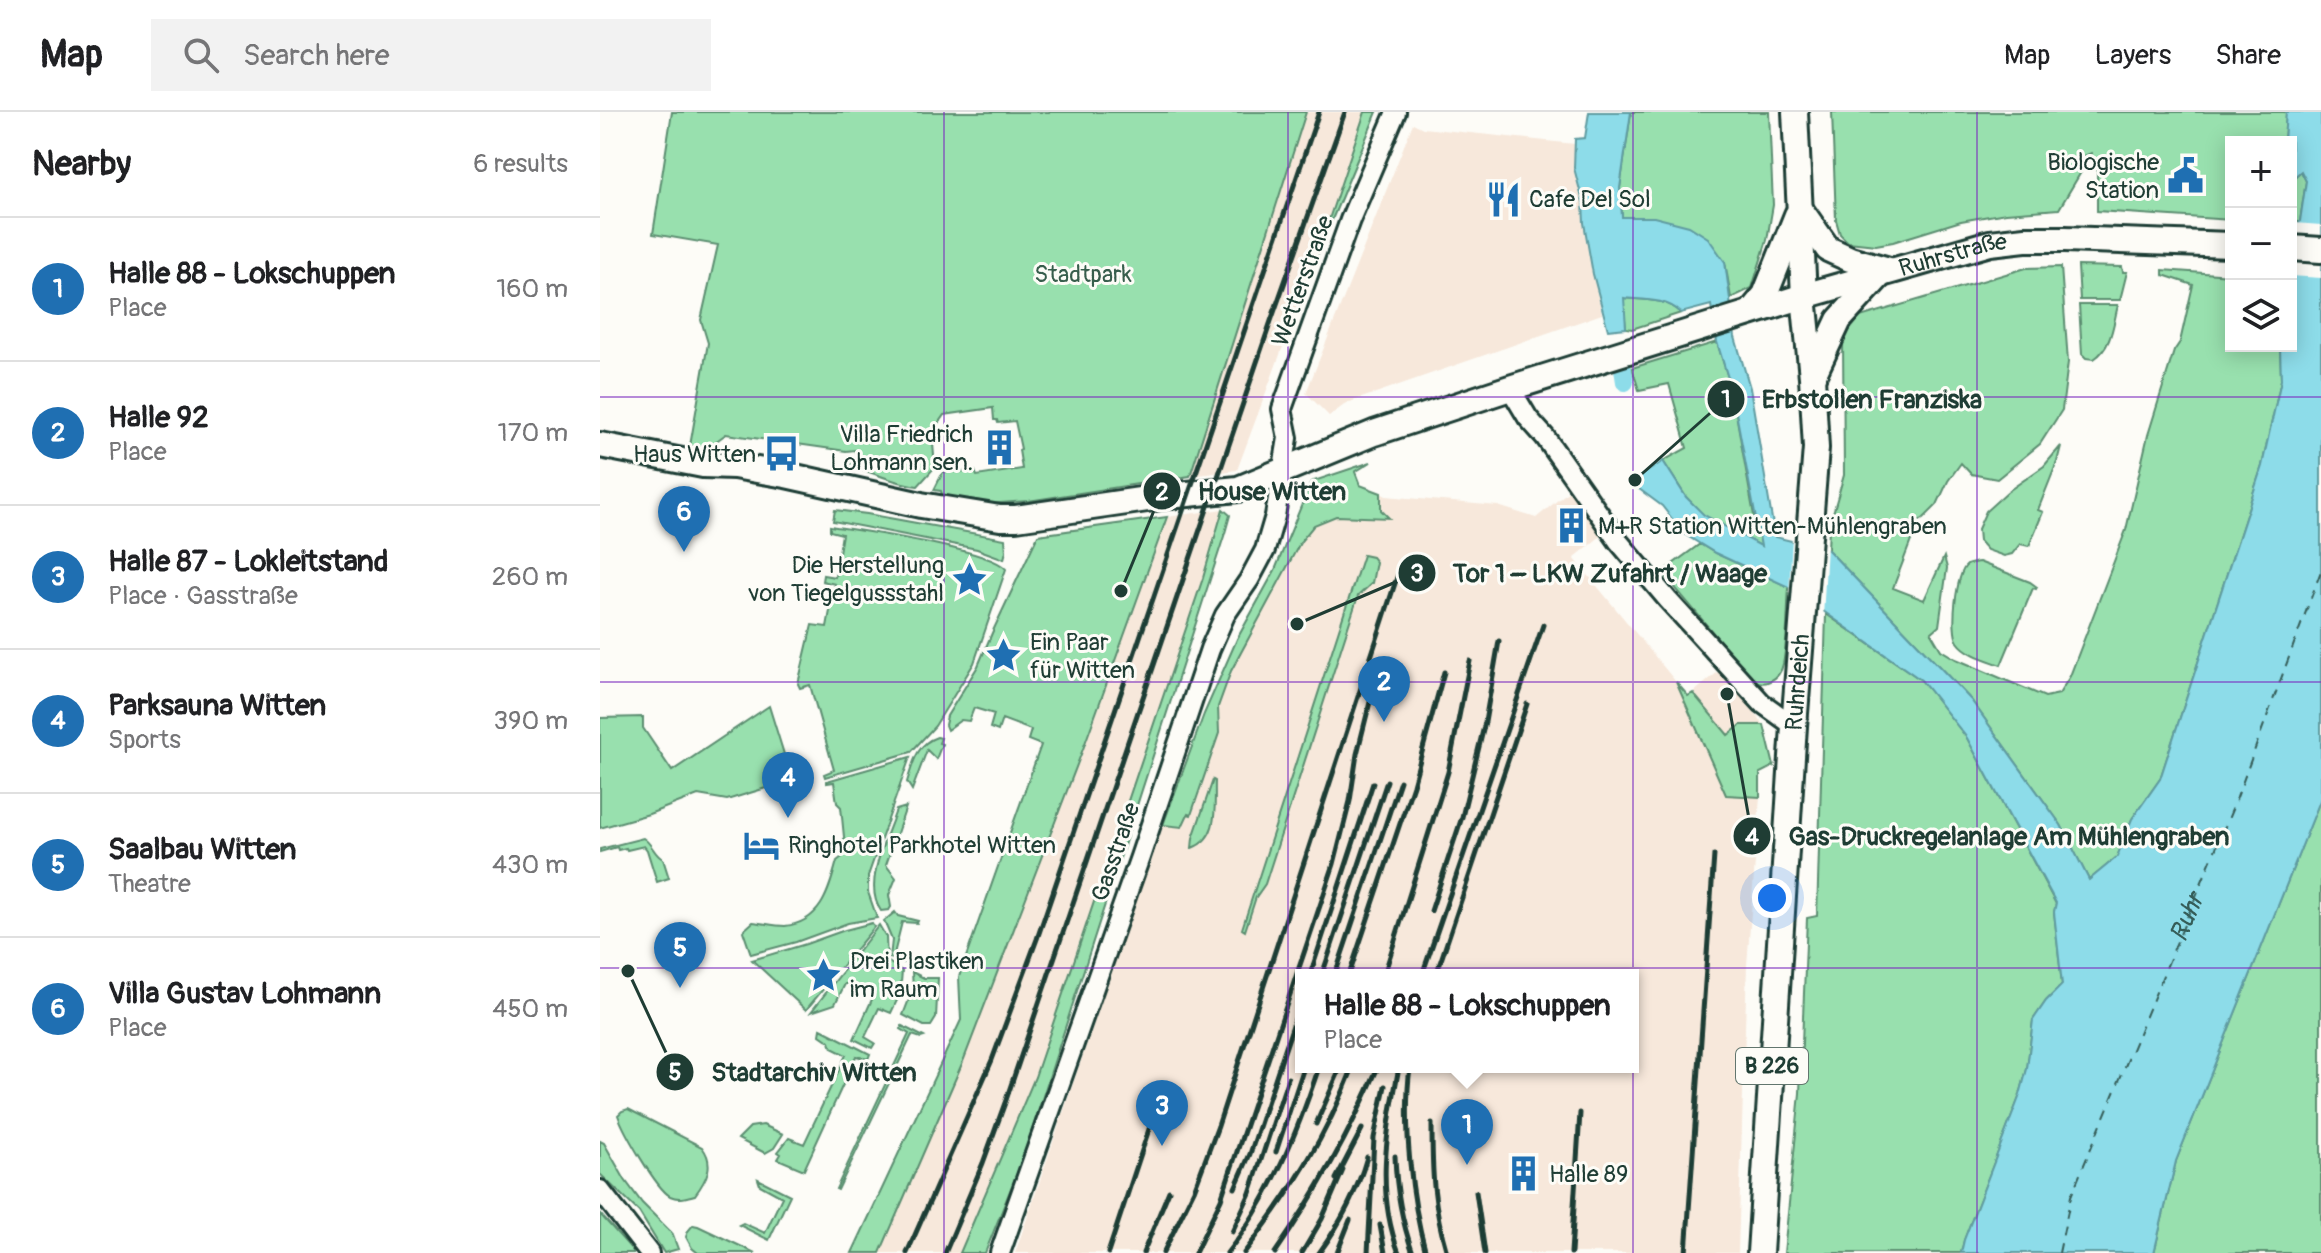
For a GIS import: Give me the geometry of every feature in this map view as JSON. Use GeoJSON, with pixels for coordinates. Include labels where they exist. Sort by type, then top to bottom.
{"type":"FeatureCollection","features":[{"type":"Feature","properties":{"kind":"main road","name":"Ruhrdeich"},"geometry":{"type":"LineString","coordinates":[[1760,1253],[1794,726],[1816,448],[1804,296],[1795,112]]}},
{"type":"Feature","properties":{"kind":"main road"},"geometry":{"type":"LineString","coordinates":[[1800,209],[1828,249],[1886,272],[1839,320],[1812,377]]}},
{"type":"Feature","properties":{"kind":"main road"},"geometry":{"type":"LineString","coordinates":[[1745,314],[1765,295],[1800,209]]}},
{"type":"Feature","properties":{"kind":"main road","name":"Ruhrstraße"},"geometry":{"type":"LineString","coordinates":[[1282,471],[1374,433],[1510,388],[1804,296],[1990,243],[2025,239],[2221,244]]}},
{"type":"Feature","properties":{"kind":"main road"},"geometry":{"type":"LineString","coordinates":[[2297,248],[2321,250]]}},
{"type":"Feature","properties":{"kind":"main road"},"geometry":{"type":"LineString","coordinates":[[600,445],[703,465],[734,466],[836,484],[887,498],[1000,518],[1238,489],[1282,471]]}},
{"type":"Feature","properties":{"kind":"street","name":"Wetterstraße"},"geometry":{"type":"LineString","coordinates":[[1282,471],[1288,438],[1282,409],[1350,220],[1396,112]]}},
{"type":"Feature","properties":{"kind":"street"},"geometry":{"type":"LineString","coordinates":[[1510,388],[1528,418],[1545,437],[1619,542],[1762,703],[1794,726]]}},
{"type":"Feature","properties":{"kind":"street","name":"Gasstraße"},"geometry":{"type":"LineString","coordinates":[[1000,1253],[1210,649],[1225,615],[1265,550],[1275,516],[1282,471]]}},
{"type":"Feature","properties":{"kind":"street"},"geometry":{"type":"LineString","coordinates":[[600,1190],[649,1253]]}},
{"type":"Feature","properties":{"kind":"shaded area"},"geometry":{"type":"Polygon","coordinates":[[[1306,112],[1365,112],[1316,258],[1237,470],[1190,476],[1306,112]]]}},
{"type":"Feature","properties":{"kind":"shaded area"},"geometry":{"type":"Polygon","coordinates":[[[1413,123],[1423,128],[1575,144],[1574,168],[1583,202],[1584,223],[1602,314],[1347,403],[1329,416],[1306,393],[1413,123]]]}},
{"type":"Feature","properties":{"kind":"shaded area"},"geometry":{"type":"Polygon","coordinates":[[[1570,490],[1602,535],[1574,558],[1676,682],[1726,794],[1760,797],[1747,965],[1738,1253],[1015,1253],[1143,880],[1204,714],[1237,639],[1275,570],[1304,499],[1381,509],[1381,493],[1386,496],[1498,506],[1536,518],[1570,490]]]}},
{"type":"Feature","properties":{"kind":"shaded area"},"geometry":{"type":"Polygon","coordinates":[[[1223,509],[1203,578],[1035,1077],[960,1253],[880,1253],[964,1059],[1083,749],[1167,517],[1223,509]]]}},
{"type":"Feature","properties":{"kind":"shaded area"},"geometry":{"type":"Polygon","coordinates":[[[1719,671],[1764,725],[1741,725],[1729,736],[1693,693],[1719,671]]]}},
{"type":"Feature","properties":{"kind":"green space","name":"Stadtpark"},"geometry":{"type":"Polygon","coordinates":[[[672,112],[1306,112],[1190,476],[1028,501],[986,504],[943,498],[941,491],[934,490],[943,472],[975,471],[977,476],[1022,469],[1015,421],[998,423],[994,420],[993,408],[944,415],[932,432],[935,467],[918,486],[850,466],[857,458],[855,450],[726,434],[707,448],[690,446],[708,343],[701,320],[718,245],[653,234],[672,112]]]}},
{"type":"Feature","properties":{"kind":"green space"},"geometry":{"type":"Polygon","coordinates":[[[1365,112],[1377,112],[1316,258],[1365,112]]]}},
{"type":"Feature","properties":{"kind":"green space"},"geometry":{"type":"Polygon","coordinates":[[[1631,112],[1769,112],[1773,205],[1767,240],[1752,288],[1731,298],[1725,262],[1637,217],[1622,217],[1620,188],[1631,112]]]}},
{"type":"Feature","properties":{"kind":"green space"},"geometry":{"type":"Polygon","coordinates":[[[1832,112],[2286,112],[2284,136],[2225,136],[2225,220],[2097,211],[2097,171],[2091,153],[2077,159],[2081,172],[2059,209],[2006,213],[1961,221],[1876,245],[1848,242],[1840,234],[1836,220],[1832,112]]]}},
{"type":"Feature","properties":{"kind":"green space"},"geometry":{"type":"Polygon","coordinates":[[[2301,171],[2306,181],[2300,222],[2297,222],[2297,175],[2301,171]]]}},
{"type":"Feature","properties":{"kind":"green space"},"geometry":{"type":"Polygon","coordinates":[[[2078,266],[2122,267],[2123,272],[2127,272],[2120,300],[2080,300],[2078,266]]]}},
{"type":"Feature","properties":{"kind":"green space"},"geometry":{"type":"Polygon","coordinates":[[[2061,267],[2068,362],[2062,410],[2040,444],[1997,479],[1971,474],[1961,463],[1937,505],[1912,525],[1915,530],[1893,588],[1924,600],[1944,557],[1947,568],[1939,626],[1931,633],[1941,650],[2045,697],[2059,694],[2070,676],[2126,530],[2148,435],[2174,351],[2180,342],[2193,285],[2163,275],[2163,270],[2225,275],[2225,352],[2280,352],[2281,380],[2262,466],[2160,779],[2132,819],[2117,857],[2089,880],[2061,825],[1971,700],[1828,550],[1829,527],[1844,475],[1843,339],[1860,317],[2026,268],[2061,267]]]}},
{"type":"Feature","properties":{"kind":"green space"},"geometry":{"type":"Polygon","coordinates":[[[1623,298],[1662,302],[1681,313],[1632,329],[1626,328],[1623,298]]]}},
{"type":"Feature","properties":{"kind":"green space"},"geometry":{"type":"Polygon","coordinates":[[[2079,305],[2118,305],[2108,342],[2094,359],[2082,354],[2079,305]]]}},
{"type":"Feature","properties":{"kind":"green space"},"geometry":{"type":"Polygon","coordinates":[[[1717,342],[1732,391],[1762,547],[1704,516],[1686,497],[1663,461],[1687,448],[1669,384],[1639,390],[1632,368],[1717,342]]]}},
{"type":"Feature","properties":{"kind":"green space"},"geometry":{"type":"Polygon","coordinates":[[[2061,446],[2038,510],[2043,512],[2029,546],[2020,544],[2012,554],[2004,556],[1987,550],[1979,541],[1978,529],[1986,511],[2044,466],[2061,446]]]}},
{"type":"Feature","properties":{"kind":"green space"},"geometry":{"type":"Polygon","coordinates":[[[1371,462],[1355,472],[1360,485],[1381,493],[1381,510],[1389,518],[1336,516],[1314,525],[1301,541],[1231,671],[1218,707],[1219,733],[1191,815],[1188,814],[1182,827],[1163,825],[1204,714],[1237,639],[1275,570],[1311,482],[1371,462]]]}},
{"type":"Feature","properties":{"kind":"green space"},"geometry":{"type":"Polygon","coordinates":[[[1223,509],[1230,515],[1225,533],[1023,1158],[985,1253],[960,1253],[1035,1077],[1203,578],[1223,509]]]}},
{"type":"Feature","properties":{"kind":"green space"},"geometry":{"type":"Polygon","coordinates":[[[835,510],[1005,539],[1004,559],[977,549],[833,521],[835,510]]]}},
{"type":"Feature","properties":{"kind":"green space"},"geometry":{"type":"Polygon","coordinates":[[[1167,517],[1083,749],[964,1059],[880,1253],[852,1253],[961,1020],[959,977],[1041,745],[1028,740],[1031,730],[1002,719],[998,731],[990,728],[994,714],[974,708],[969,721],[961,720],[947,730],[947,716],[978,666],[1038,535],[1167,517]]]}},
{"type":"Feature","properties":{"kind":"green space"},"geometry":{"type":"Polygon","coordinates":[[[830,526],[951,548],[995,562],[1006,569],[974,663],[935,726],[911,752],[825,777],[824,774],[834,770],[810,685],[800,688],[798,684],[812,625],[827,627],[835,584],[822,581],[823,575],[835,577],[842,534],[830,531],[830,526]]]}},
{"type":"Feature","properties":{"kind":"green space"},"geometry":{"type":"Polygon","coordinates":[[[1700,544],[1789,587],[1783,664],[1770,681],[1761,683],[1751,678],[1662,572],[1700,544]]]}},
{"type":"Feature","properties":{"kind":"green space"},"geometry":{"type":"Polygon","coordinates":[[[1363,555],[1372,557],[1376,562],[1372,583],[1358,596],[1265,884],[1256,897],[1245,931],[1242,929],[1363,555]]]}},
{"type":"Feature","properties":{"kind":"green space"},"geometry":{"type":"Polygon","coordinates":[[[1979,562],[2037,587],[2033,588],[2001,665],[1967,650],[1956,636],[1954,615],[1960,578],[1967,565],[1979,562]]]}},
{"type":"Feature","properties":{"kind":"green space"},"geometry":{"type":"Polygon","coordinates":[[[1826,614],[1921,680],[1967,738],[2056,904],[2054,912],[2062,985],[2033,1020],[2027,1069],[2020,1095],[1961,1253],[1784,1253],[1800,1093],[1807,918],[1817,916],[1826,614]]]}},
{"type":"Feature","properties":{"kind":"green space"},"geometry":{"type":"Polygon","coordinates":[[[1676,682],[1688,696],[1693,693],[1728,735],[1741,725],[1764,725],[1774,766],[1760,773],[1760,797],[1726,795],[1676,682]]]}},
{"type":"Feature","properties":{"kind":"green space"},"geometry":{"type":"Polygon","coordinates":[[[769,706],[792,780],[727,800],[698,795],[600,828],[600,718],[643,717],[643,728],[672,771],[769,706]]]}},
{"type":"Feature","properties":{"kind":"green space"},"geometry":{"type":"Polygon","coordinates":[[[941,738],[939,743],[942,744],[936,759],[927,750],[912,790],[907,782],[916,755],[924,744],[941,738]]]}},
{"type":"Feature","properties":{"kind":"green space"},"geometry":{"type":"Polygon","coordinates":[[[910,757],[868,876],[868,892],[877,918],[848,923],[751,954],[743,931],[753,922],[785,926],[798,923],[816,911],[827,893],[837,861],[842,857],[844,837],[841,807],[837,803],[834,782],[827,781],[910,757]]]}},
{"type":"Feature","properties":{"kind":"green space"},"geometry":{"type":"Polygon","coordinates":[[[1213,780],[1214,820],[1207,837],[1192,848],[1193,838],[1213,780]]]}},
{"type":"Feature","properties":{"kind":"green space"},"geometry":{"type":"Polygon","coordinates":[[[2321,798],[2321,1253],[2154,1253],[2176,1161],[2321,798]]]}},
{"type":"Feature","properties":{"kind":"green space"},"geometry":{"type":"Polygon","coordinates":[[[906,807],[886,865],[896,878],[889,895],[891,907],[881,911],[874,888],[878,861],[896,810],[906,807]]]}},
{"type":"Feature","properties":{"kind":"green space"},"geometry":{"type":"Polygon","coordinates":[[[643,838],[663,859],[669,878],[657,882],[644,846],[627,850],[618,850],[617,847],[600,852],[600,849],[643,838]]]}},
{"type":"Feature","properties":{"kind":"green space"},"geometry":{"type":"Polygon","coordinates":[[[895,912],[898,916],[918,921],[902,922],[894,954],[907,958],[905,963],[890,958],[892,940],[884,921],[895,912]]]}},
{"type":"Feature","properties":{"kind":"green space"},"geometry":{"type":"Polygon","coordinates":[[[872,923],[874,927],[871,931],[806,1010],[752,960],[845,930],[872,923]]]}},
{"type":"Feature","properties":{"kind":"green space"},"geometry":{"type":"Polygon","coordinates":[[[879,925],[886,937],[887,961],[902,971],[900,994],[891,1013],[879,1008],[865,1037],[875,1043],[872,1048],[854,1039],[874,995],[845,984],[835,1004],[811,1012],[879,925]]]}},
{"type":"Feature","properties":{"kind":"green space"},"geometry":{"type":"Polygon","coordinates":[[[912,972],[924,978],[938,978],[936,1018],[931,1026],[924,1026],[903,1015],[913,989],[912,972]]]}},
{"type":"Feature","properties":{"kind":"green space"},"geometry":{"type":"Polygon","coordinates":[[[902,1026],[924,1037],[912,1035],[838,1190],[909,1034],[901,1029],[902,1026]]]}},
{"type":"Feature","properties":{"kind":"green space"},"geometry":{"type":"Polygon","coordinates":[[[821,1029],[870,1054],[868,1059],[856,1056],[804,1170],[778,1159],[781,1154],[778,1152],[789,1138],[804,1144],[846,1055],[832,1048],[830,1042],[820,1035],[821,1029]]]}},
{"type":"Feature","properties":{"kind":"green space"},"geometry":{"type":"Polygon","coordinates":[[[628,1109],[702,1147],[709,1165],[695,1195],[673,1197],[664,1191],[633,1146],[618,1115],[628,1109]]]}},
{"type":"Feature","properties":{"kind":"green space"},"geometry":{"type":"Polygon","coordinates":[[[763,1125],[783,1134],[774,1148],[765,1153],[738,1139],[750,1127],[763,1125]]]}},
{"type":"Feature","properties":{"kind":"green space"},"geometry":{"type":"Polygon","coordinates":[[[600,1141],[642,1203],[672,1233],[678,1249],[664,1253],[639,1212],[600,1174],[600,1141]]]}},
{"type":"Feature","properties":{"kind":"green space"},"geometry":{"type":"Polygon","coordinates":[[[758,1179],[790,1195],[769,1240],[739,1225],[743,1223],[765,1233],[782,1197],[760,1185],[758,1179]]]}},
{"type":"Feature","properties":{"kind":"green space"},"geometry":{"type":"Polygon","coordinates":[[[600,1214],[635,1253],[600,1253],[600,1214]]]}},
{"type":"Feature","properties":{"kind":"green space"},"geometry":{"type":"Polygon","coordinates":[[[693,1225],[755,1253],[698,1253],[686,1237],[693,1225]]]}},
{"type":"Feature","properties":{"kind":"water","name":"Ruhr"},"geometry":{"type":"Polygon","coordinates":[[[1589,112],[1631,112],[1620,188],[1622,217],[1654,217],[1689,226],[1708,238],[1725,262],[1735,337],[1750,388],[1775,537],[1828,550],[1971,700],[2061,825],[2089,880],[2117,857],[2132,819],[2160,779],[2262,466],[2281,380],[2280,352],[2297,352],[2297,229],[2306,181],[2301,171],[2297,175],[2297,136],[2284,136],[2286,112],[2321,112],[2321,798],[2176,1161],[2154,1253],[1961,1253],[2020,1095],[2027,1069],[2033,1020],[2062,985],[2054,912],[2056,903],[1967,738],[1921,680],[1789,587],[1715,553],[1684,534],[1662,506],[1631,483],[1663,461],[1686,497],[1704,515],[1761,546],[1732,391],[1717,342],[1711,305],[1681,313],[1662,302],[1624,298],[1626,328],[1608,330],[1593,274],[1583,202],[1574,168],[1575,139],[1585,138],[1589,112]]]}},
{"type":"Feature","properties":{"kind":"pier"},"geometry":{"type":"Polygon","coordinates":[[[2297,223],[2321,225],[2321,278],[2297,276],[2297,223]]]}},
{"type":"Feature","properties":{"kind":"pier"},"geometry":{"type":"Polygon","coordinates":[[[1792,537],[1827,546],[1823,617],[1789,592],[1792,537]]]}},
{"type":"Feature","properties":{"kind":"waterway"},"geometry":{"type":"LineString","coordinates":[[1623,369],[1625,382]]}},
{"type":"Feature","properties":{"kind":"ferry route"},"geometry":{"type":"LineString","coordinates":[[2059,1253],[2071,1196],[2236,800],[2321,571]]}},
{"type":"Feature","properties":{"kind":"railway"},"geometry":{"type":"LineString","coordinates":[[907,1253],[992,1060],[1037,939],[1319,112]]}},
{"type":"Feature","properties":{"kind":"railway"},"geometry":{"type":"LineString","coordinates":[[945,1253],[1006,1100],[1345,112]]}},
{"type":"Feature","properties":{"kind":"railway"},"geometry":{"type":"LineString","coordinates":[[1163,1253],[1194,1190],[1218,1126],[1400,568]]}},
{"type":"Feature","properties":{"kind":"railway"},"geometry":{"type":"LineString","coordinates":[[1424,969],[1543,625]]}},
{"type":"Feature","properties":{"kind":"railway"},"geometry":{"type":"LineString","coordinates":[[1431,911],[1462,817],[1485,722],[1499,641]]}},
{"type":"Feature","properties":{"kind":"railway"},"geometry":{"type":"LineString","coordinates":[[1386,969],[1448,772],[1470,661]]}},
{"type":"Feature","properties":{"kind":"railway"},"geometry":{"type":"LineString","coordinates":[[1299,969],[1334,864],[1378,670]]}},
{"type":"Feature","properties":{"kind":"railway"},"geometry":{"type":"LineString","coordinates":[[1351,969],[1413,785],[1444,672]]}},
{"type":"Feature","properties":{"kind":"railway"},"geometry":{"type":"LineString","coordinates":[[1438,969],[1527,704]]}},
{"type":"Feature","properties":{"kind":"railway"},"geometry":{"type":"LineString","coordinates":[[1324,969],[1387,781]]}},
{"type":"Feature","properties":{"kind":"railway"},"geometry":{"type":"LineString","coordinates":[[1337,969],[1400,781]]}},
{"type":"Feature","properties":{"kind":"railway"},"geometry":{"type":"LineString","coordinates":[[1312,969],[1373,783]]}},
{"type":"Feature","properties":{"kind":"railway"},"geometry":{"type":"LineString","coordinates":[[1686,1253],[1714,855]]}},
{"type":"Feature","properties":{"kind":"railway"},"geometry":{"type":"LineString","coordinates":[[1195,1253],[1221,1199],[1295,980]]}},
{"type":"Feature","properties":{"kind":"railway"},"geometry":{"type":"LineString","coordinates":[[1235,1188],[1250,1154],[1295,1019]]}},
{"type":"Feature","properties":{"kind":"railway"},"geometry":{"type":"LineString","coordinates":[[1276,1152],[1302,1073]]}},
{"type":"Feature","properties":{"kind":"railway"},"geometry":{"type":"LineString","coordinates":[[1227,1253],[1270,1187],[1302,1116],[1317,1073]]}},
{"type":"Feature","properties":{"kind":"railway"},"geometry":{"type":"LineString","coordinates":[[1316,1124],[1338,1073]]}},
{"type":"Feature","properties":{"kind":"railway"},"geometry":{"type":"LineString","coordinates":[[1244,1253],[1306,1164],[1351,1073]]}},
{"type":"Feature","properties":{"kind":"railway"},"geometry":{"type":"LineString","coordinates":[[1275,1253],[1331,1163],[1375,1073]]}},
{"type":"Feature","properties":{"kind":"railway"},"geometry":{"type":"LineString","coordinates":[[1398,1073],[1387,1137],[1385,1184],[1387,1207],[1399,1253]]}},
{"type":"Feature","properties":{"kind":"railway"},"geometry":{"type":"LineString","coordinates":[[1409,1073],[1407,1112],[1410,1161],[1426,1253]]}},
{"type":"Feature","properties":{"kind":"railway"},"geometry":{"type":"LineString","coordinates":[[1232,1232],[1250,1193],[1288,1078]]}},
{"type":"Feature","properties":{"kind":"railway"},"geometry":{"type":"LineString","coordinates":[[1368,1253],[1374,1138],[1385,1086]]}},
{"type":"Feature","properties":{"kind":"railway"},"geometry":{"type":"LineString","coordinates":[[1108,1253],[1156,1108]]}},
{"type":"Feature","properties":{"kind":"railway"},"geometry":{"type":"LineString","coordinates":[[1571,1253],[1580,1113]]}},
{"type":"Feature","properties":{"kind":"railway"},"geometry":{"type":"LineString","coordinates":[[1432,1124],[1434,1189],[1447,1253]]}},
{"type":"Feature","properties":{"kind":"railway"},"geometry":{"type":"LineString","coordinates":[[1336,1179],[1362,1129]]}},
{"type":"Feature","properties":{"kind":"railway"},"geometry":{"type":"LineString","coordinates":[[1395,1156],[1400,1205],[1413,1253]]}},
{"type":"Feature","properties":{"kind":"railway"},"geometry":{"type":"LineString","coordinates":[[1319,1253],[1348,1207],[1367,1157]]}},
{"type":"Feature","properties":{"kind":"railway"},"geometry":{"type":"LineString","coordinates":[[1302,1253],[1322,1219],[1343,1170]]}},
{"type":"Feature","properties":{"kind":"railway"},"geometry":{"type":"LineString","coordinates":[[1143,1253],[1169,1191]]}},
{"type":"Feature","properties":{"kind":"railway"},"geometry":{"type":"LineString","coordinates":[[1476,1192],[1485,1253]]}},
{"type":"Feature","properties":{"kind":"railway"},"geometry":{"type":"LineString","coordinates":[[1337,1253],[1350,1220]]}},
{"type":"Feature","properties":{"kind":"railway"},"geometry":{"type":"LineString","coordinates":[[1380,1225],[1385,1253]]}},
{"type":"Feature","properties":{"kind":"place","name":"Biologische Station"},"geometry":{"type":"Point","coordinates":[2185,176]}},
{"type":"Feature","properties":{"kind":"place","name":"Cafe Del Sol"},"geometry":{"type":"Point","coordinates":[1503,199]}},
{"type":"Feature","properties":{"kind":"place","name":"Villa Friedrich Lohmann sen."},"geometry":{"type":"Point","coordinates":[999,448]}},
{"type":"Feature","properties":{"kind":"place","name":"Haus Witten"},"geometry":{"type":"Point","coordinates":[782,454]}},
{"type":"Feature","properties":{"kind":"place","name":"Erbstollen Franziska"},"geometry":{"type":"Point","coordinates":[1635,480]}},
{"type":"Feature","properties":{"kind":"place","name":"M+R Station Witten-Mühlengraben"},"geometry":{"type":"Point","coordinates":[1572,526]}},
{"type":"Feature","properties":{"kind":"place","name":"Villa Gustav Lohmann"},"geometry":{"type":"Point","coordinates":[684,552]}},
{"type":"Feature","properties":{"kind":"place","name":"Die Herstellung von Tiegelgussstahl"},"geometry":{"type":"Point","coordinates":[970,579]}},
{"type":"Feature","properties":{"kind":"place","name":"House Witten"},"geometry":{"type":"Point","coordinates":[1121,591]}},
{"type":"Feature","properties":{"kind":"place","name":"Tor 1 – LKW Zufahrt / Waage"},"geometry":{"type":"Point","coordinates":[1297,624]}},
{"type":"Feature","properties":{"kind":"place","name":"Ein Paar für Witten"},"geometry":{"type":"Point","coordinates":[1004,656]}},
{"type":"Feature","properties":{"kind":"place","name":"Gas-Druckregelanlage Am Mühlengraben"},"geometry":{"type":"Point","coordinates":[1727,694]}},
{"type":"Feature","properties":{"kind":"place","name":"Halle 92"},"geometry":{"type":"Point","coordinates":[1384,722]}},
{"type":"Feature","properties":{"kind":"place","name":"Parksauna Witten"},"geometry":{"type":"Point","coordinates":[788,818]}},
{"type":"Feature","properties":{"kind":"place","name":"Ringhotel Parkhotel Witten"},"geometry":{"type":"Point","coordinates":[762,845]}},
{"type":"Feature","properties":{"kind":"place","name":"Stadtarchiv Witten"},"geometry":{"type":"Point","coordinates":[628,971]}},
{"type":"Feature","properties":{"kind":"place","name":"Drei Plastiken im Raum"},"geometry":{"type":"Point","coordinates":[824,975]}},
{"type":"Feature","properties":{"kind":"place","name":"Saalbau Witten"},"geometry":{"type":"Point","coordinates":[680,988]}},
{"type":"Feature","properties":{"kind":"place","name":"Halle 87 - Lokleitstand"},"geometry":{"type":"Point","coordinates":[1162,1146]}},
{"type":"Feature","properties":{"kind":"place","name":"Halle 88 - Lokschuppen"},"geometry":{"type":"Point","coordinates":[1467,1165]}},
{"type":"Feature","properties":{"kind":"place","name":"Halle 89"},"geometry":{"type":"Point","coordinates":[1523,1174]}}]}
